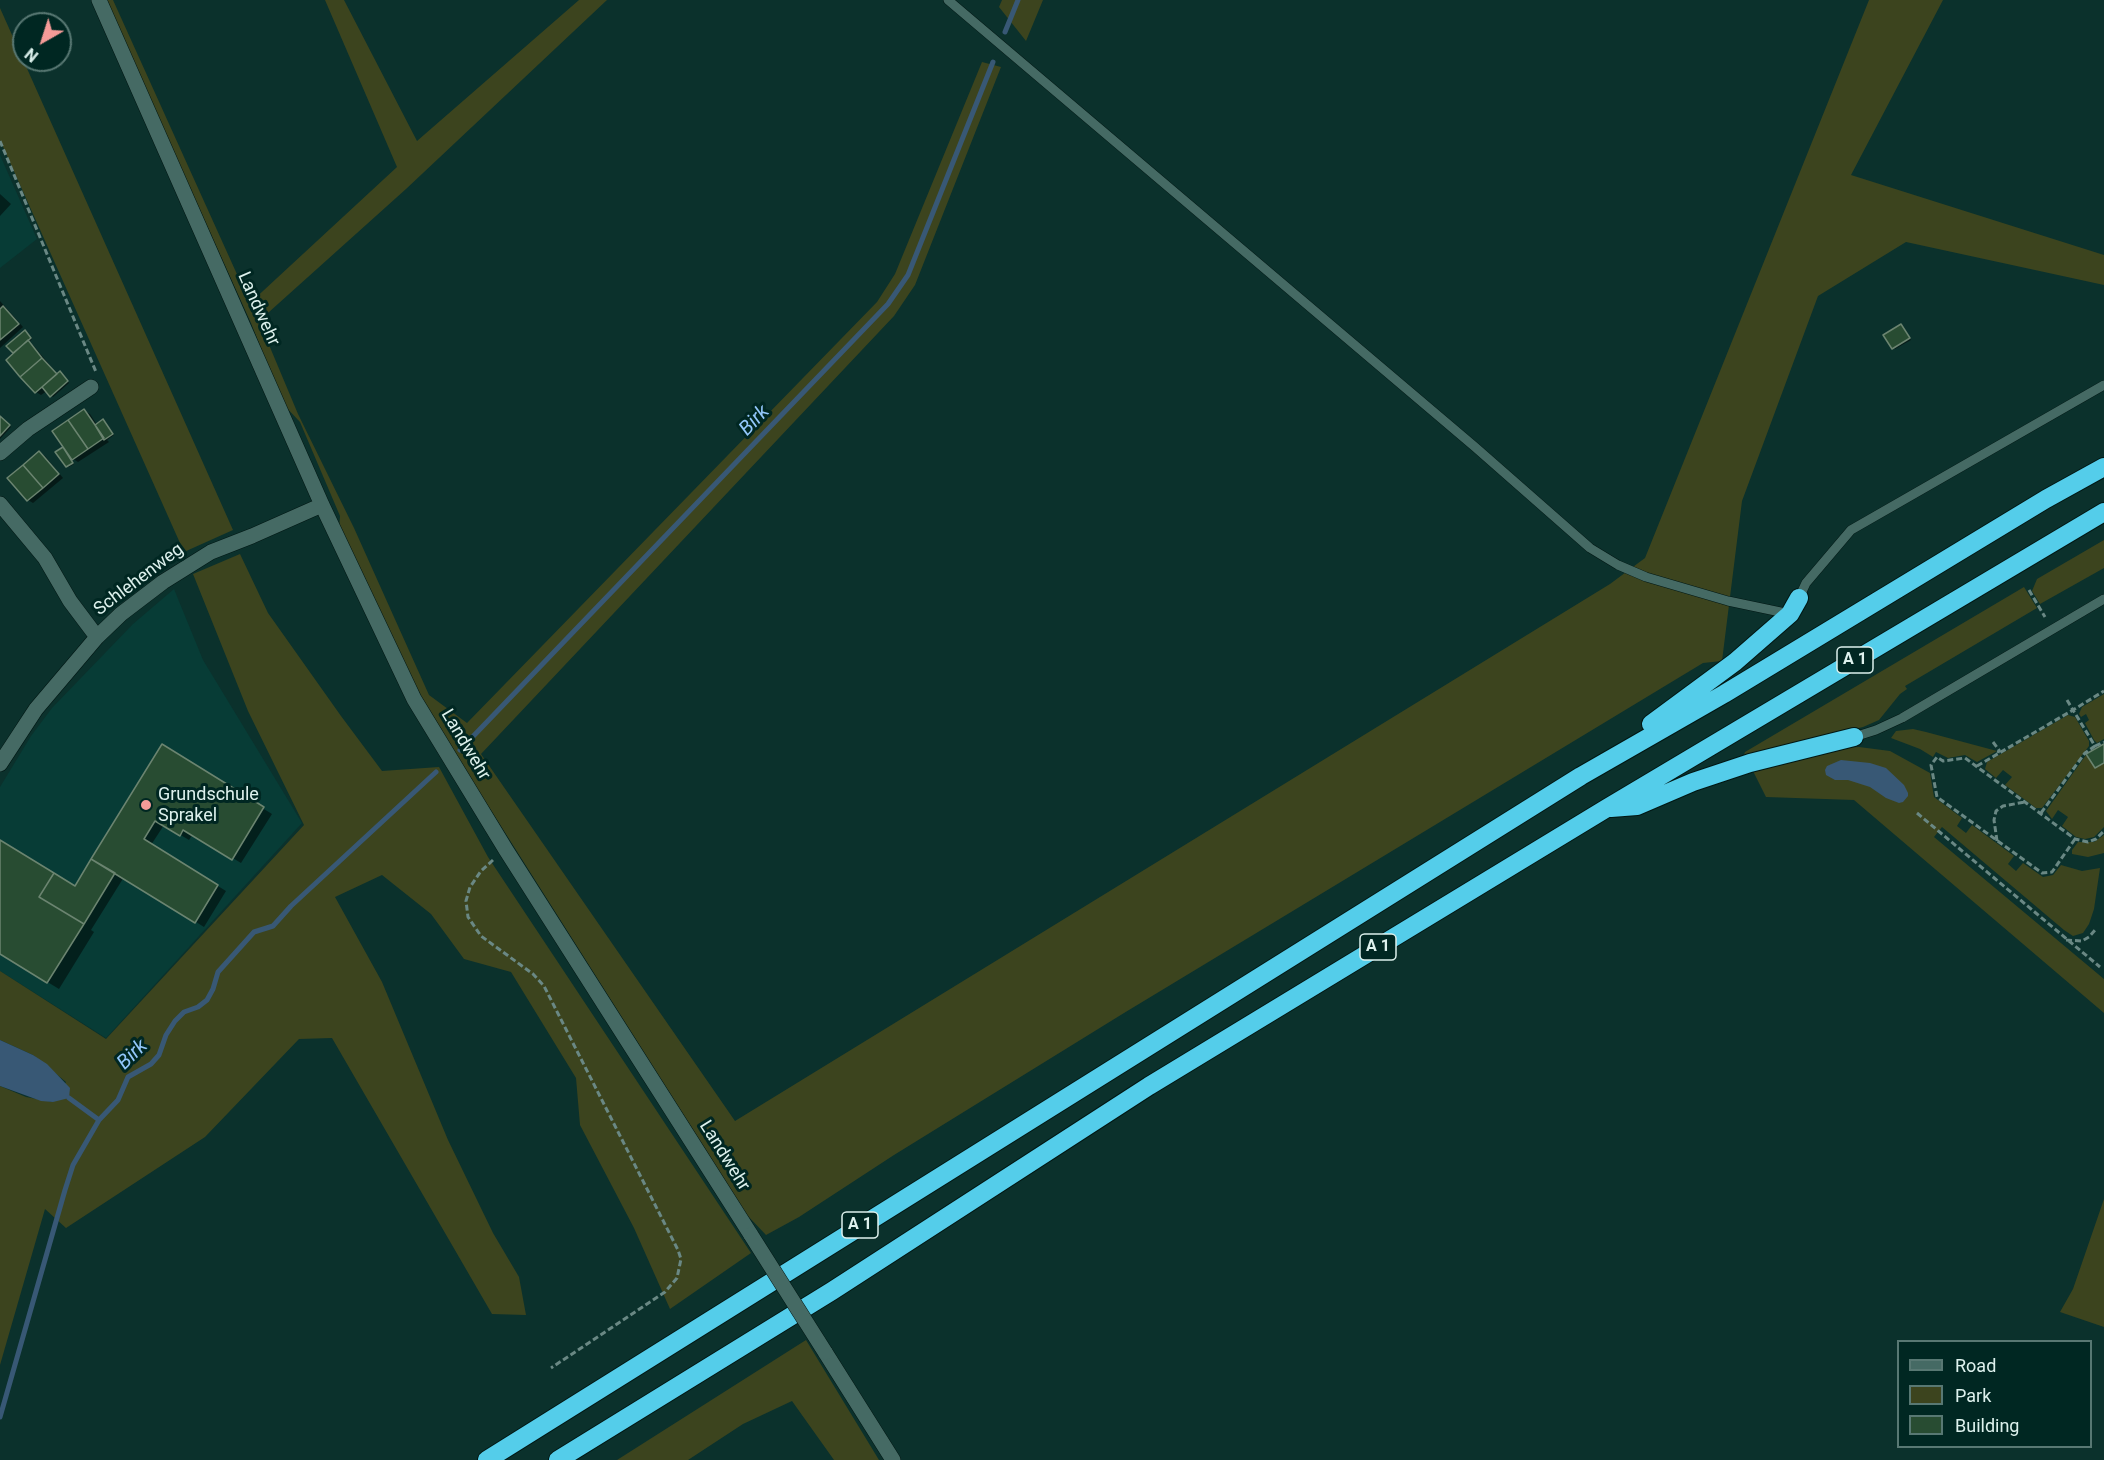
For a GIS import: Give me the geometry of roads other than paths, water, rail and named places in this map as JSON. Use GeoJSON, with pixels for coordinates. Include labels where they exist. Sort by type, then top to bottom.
{"type":"FeatureCollection","features":[{"type":"Feature","properties":{"kind":"highway","name":"A 1"},"geometry":{"type":"LineString","coordinates":[[486,1460],[1581,776],[1724,694],[2046,499],[2104,467]]}},
{"type":"Feature","properties":{"kind":"highway","name":"A 1"},"geometry":{"type":"LineString","coordinates":[[558,1460],[832,1291],[1149,1086],[1607,808],[2104,512]]}},
{"type":"Feature","properties":{"kind":"highway"},"geometry":{"type":"LineString","coordinates":[[1581,776],[1735,662],[1795,606]]}},
{"type":"Feature","properties":{"kind":"highway"},"geometry":{"type":"LineString","coordinates":[[1607,808],[1637,806],[1693,782],[1741,766],[1788,752],[1854,737]]}},
{"type":"Feature","properties":{"kind":"street","name":"Landwehr"},"geometry":{"type":"LineString","coordinates":[[99,0],[322,505],[414,699],[506,850],[893,1460]]}},
{"type":"Feature","properties":{"kind":"street"},"geometry":{"type":"LineString","coordinates":[[0,453],[28,429],[95,384]]}},
{"type":"Feature","properties":{"kind":"street","name":"Schlehenweg"},"geometry":{"type":"LineString","coordinates":[[0,504],[45,558],[70,601],[97,637],[120,614],[163,582],[211,552],[322,505]]}},
{"type":"Feature","properties":{"kind":"street"},"geometry":{"type":"LineString","coordinates":[[0,764],[36,709],[97,637]]}},
{"type":"Feature","properties":{"kind":"lane"},"geometry":{"type":"LineString","coordinates":[[948,0],[1599,555],[1646,576],[1728,601],[1795,606],[1806,583],[1851,530],[2104,385]]}},
{"type":"Feature","properties":{"kind":"lane"},"geometry":{"type":"LineString","coordinates":[[1854,737],[1902,718],[2104,599]]}},
{"type":"Feature","properties":{"kind":"waterway","name":"Birk"},"geometry":{"type":"LineString","coordinates":[[1005,32],[1018,0]]}},
{"type":"Feature","properties":{"kind":"waterway","name":"Birk"},"geometry":{"type":"LineString","coordinates":[[460,750],[888,304],[908,275],[993,62]]}},
{"type":"Feature","properties":{"kind":"waterway","name":"Birk"},"geometry":{"type":"LineString","coordinates":[[0,1417],[73,1165],[99,1120],[118,1100],[128,1077],[151,1064],[159,1055],[166,1035],[184,1012],[198,1007],[207,1000],[218,972],[254,932],[273,926],[291,906],[436,772]]}},
{"type":"Feature","properties":{"kind":"waterway"},"geometry":{"type":"LineString","coordinates":[[69,1098],[99,1120]]}},
{"type":"Feature","properties":{"kind":"place","name":"Grundschule Sprakel"},"geometry":{"type":"Point","coordinates":[146,805]}}]}
